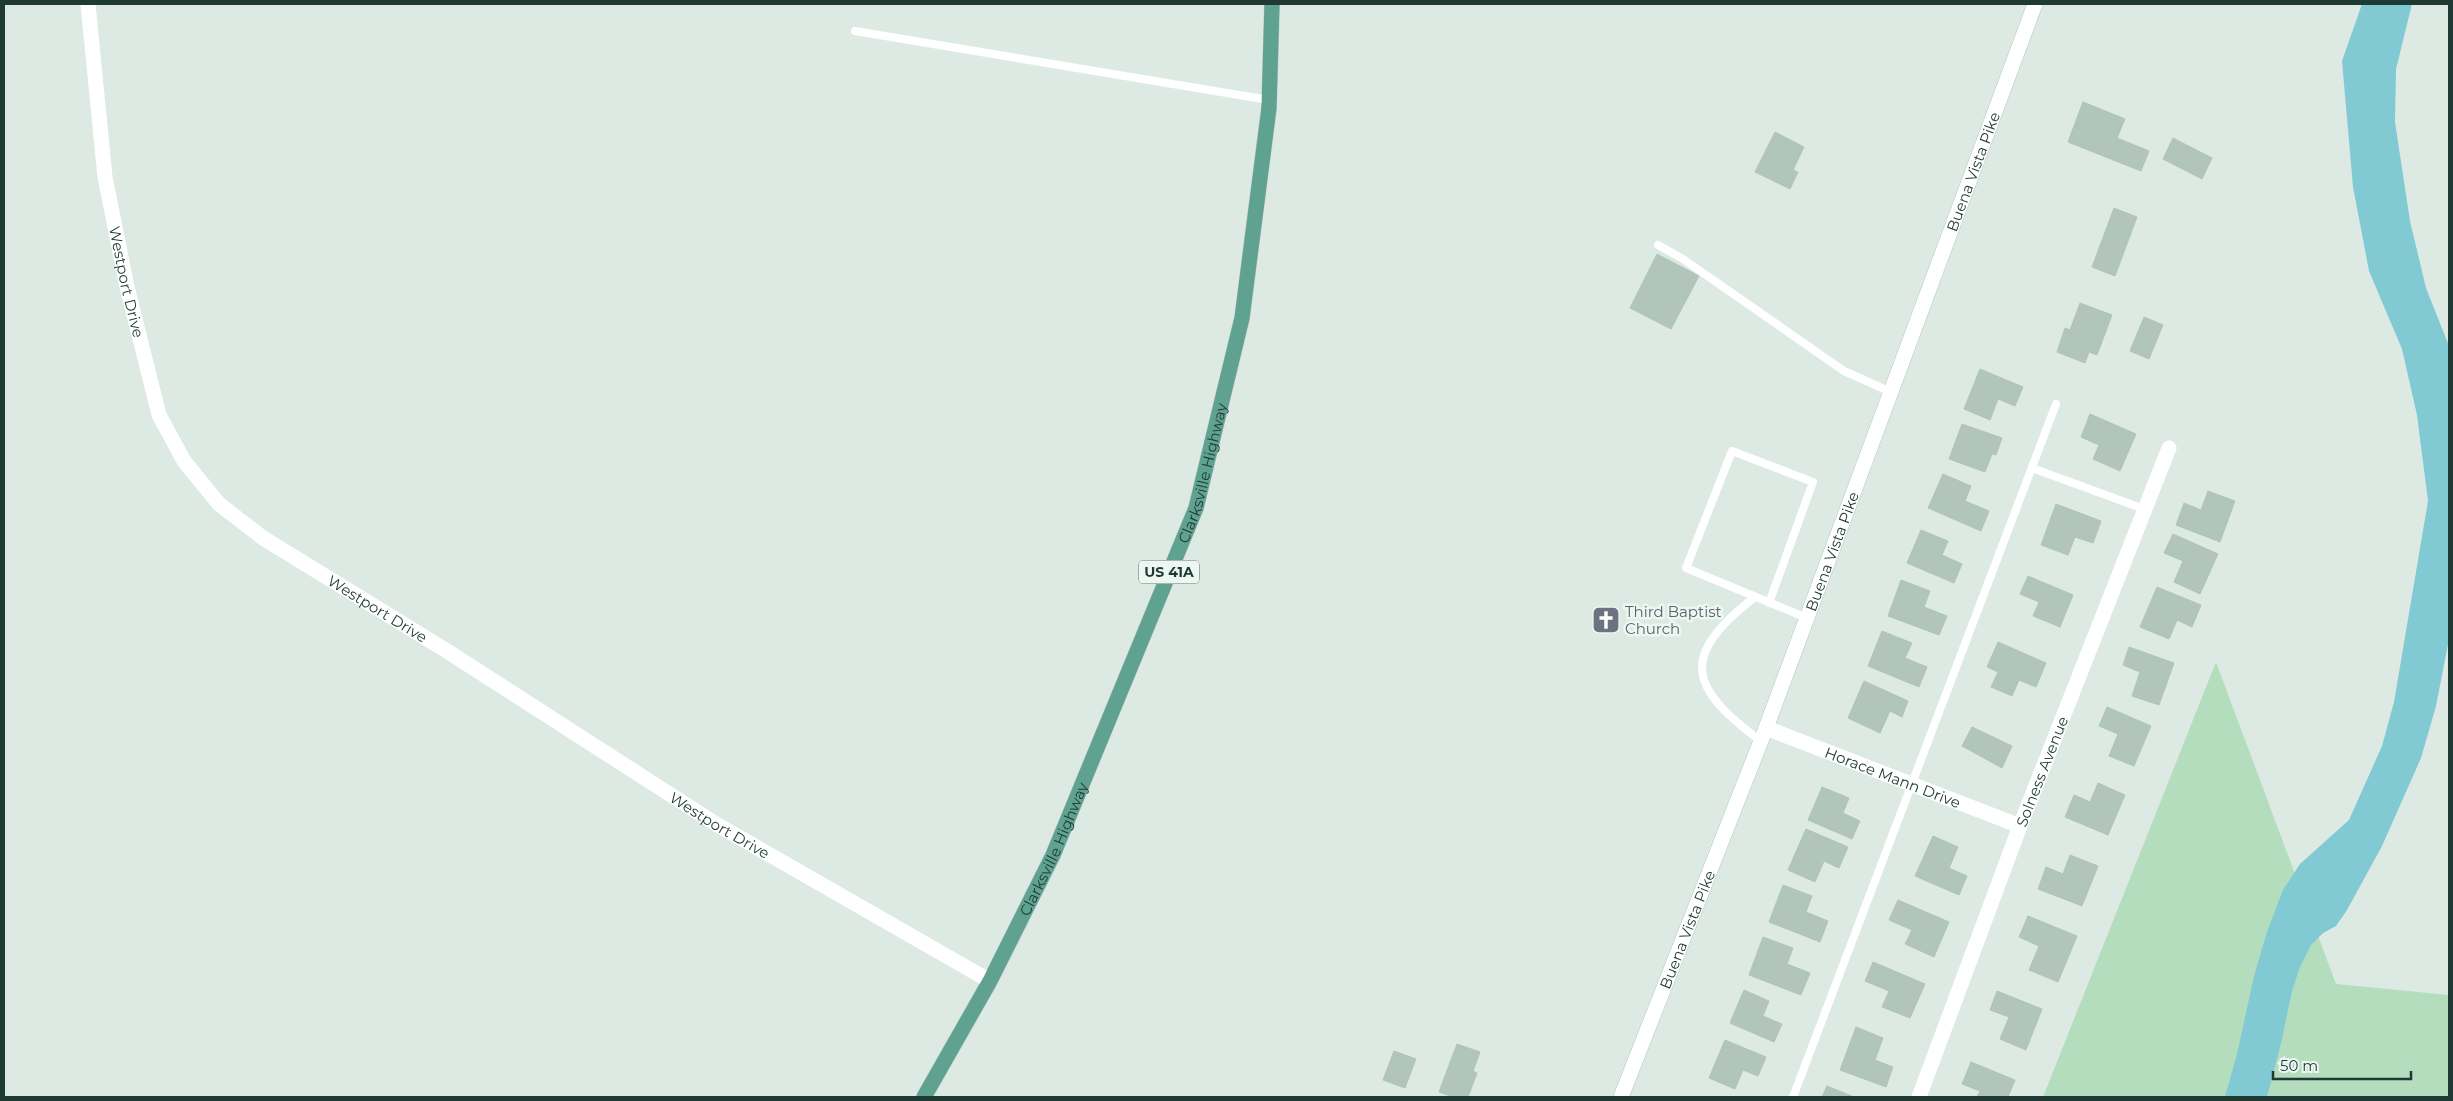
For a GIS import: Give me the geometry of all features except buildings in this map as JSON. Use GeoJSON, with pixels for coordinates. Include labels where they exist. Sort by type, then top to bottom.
{"type":"FeatureCollection","features":[{"type":"Feature","properties":{"kind":"main road","name":"Clarksville Highway"},"geometry":{"type":"LineString","coordinates":[[924,1097],[990,981],[1053,855],[1196,508],[1242,318],[1269,100],[1272,4]]}},
{"type":"Feature","properties":{"kind":"street","name":"Westport Drive"},"geometry":{"type":"LineString","coordinates":[[88,4],[104,177],[127,287],[160,414],[184,461],[220,504],[263,538],[447,651],[716,824],[990,981]]}},
{"type":"Feature","properties":{"kind":"street","name":"Buena Vista Pike"},"geometry":{"type":"LineString","coordinates":[[1621,1097],[1763,735],[2035,4]]}},
{"type":"Feature","properties":{"kind":"street","name":"Solness Avenue"},"geometry":{"type":"LineString","coordinates":[[1919,1097],[2020,826],[2169,448]]}},
{"type":"Feature","properties":{"kind":"street","name":"Horace Mann Drive"},"geometry":{"type":"LineString","coordinates":[[1763,735],[1913,785],[2020,826]]}},
{"type":"Feature","properties":{"kind":"lane"},"geometry":{"type":"LineString","coordinates":[[855,30],[1269,100]]}},
{"type":"Feature","properties":{"kind":"lane"},"geometry":{"type":"LineString","coordinates":[[1658,245],[1683,259],[1844,372],[1891,392]]}},
{"type":"Feature","properties":{"kind":"lane"},"geometry":{"type":"LineString","coordinates":[[1793,1097],[2056,404]]}},
{"type":"Feature","properties":{"kind":"lane"},"geometry":{"type":"LineString","coordinates":[[1769,603],[1813,482],[1732,451],[1686,568],[1769,603],[1807,618]]}},
{"type":"Feature","properties":{"kind":"lane"},"geometry":{"type":"LineString","coordinates":[[2032,468],[2144,510]]}},
{"type":"Feature","properties":{"kind":"lane"},"geometry":{"type":"LineString","coordinates":[[1755,597],[1733,614],[1709,641],[1702,667],[1704,682],[1714,700],[1734,722],[1763,735]]}},
{"type":"Feature","properties":{"kind":"green space"},"geometry":{"type":"Polygon","coordinates":[[[2216,662],[2336,984],[2449,995],[2449,1097],[2043,1097],[2216,662]]]}},
{"type":"Feature","properties":{"kind":"water"},"geometry":{"type":"Polygon","coordinates":[[[2362,4],[2412,4],[2396,69],[2395,122],[2410,221],[2426,288],[2449,346],[2449,639],[2436,706],[2421,758],[2382,846],[2347,910],[2336,926],[2323,933],[2311,945],[2300,967],[2292,991],[2267,1097],[2225,1097],[2237,1054],[2254,976],[2267,932],[2283,890],[2300,864],[2349,820],[2382,746],[2394,702],[2428,501],[2417,415],[2402,349],[2369,271],[2353,187],[2342,61],[2362,4]]]}},
{"type":"Feature","properties":{"kind":"place","name":"Third Baptist Church"},"geometry":{"type":"Point","coordinates":[1606,620]}}]}
